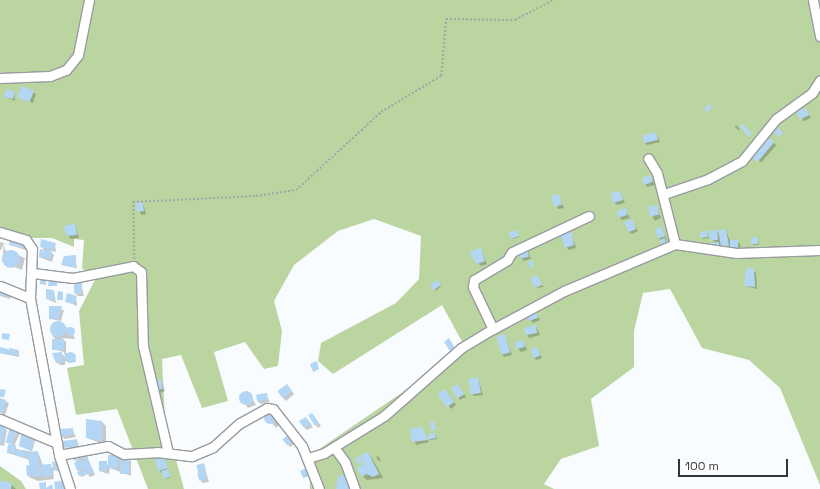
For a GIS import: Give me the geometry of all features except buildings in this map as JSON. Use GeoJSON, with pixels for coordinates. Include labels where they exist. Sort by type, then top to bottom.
{"type":"FeatureCollection","features":[{"type":"Feature","properties":{"kind":"street"},"geometry":{"type":"LineString","coordinates":[[0,78],[50,76],[66,70],[78,55],[89,0]]}},
{"type":"Feature","properties":{"kind":"street"},"geometry":{"type":"LineString","coordinates":[[813,0],[820,36]]}},
{"type":"Feature","properties":{"kind":"street"},"geometry":{"type":"LineString","coordinates":[[664,194],[708,179],[742,161],[776,119],[812,93],[820,80]]}},
{"type":"Feature","properties":{"kind":"street"},"geometry":{"type":"LineString","coordinates":[[648,158],[664,194],[675,244]]}},
{"type":"Feature","properties":{"kind":"street"},"geometry":{"type":"LineString","coordinates":[[493,329],[473,288],[474,280],[507,260],[512,252],[589,216]]}},
{"type":"Feature","properties":{"kind":"street"},"geometry":{"type":"LineString","coordinates":[[0,232],[29,242],[33,273],[30,298],[59,455],[70,489]]}},
{"type":"Feature","properties":{"kind":"street"},"geometry":{"type":"LineString","coordinates":[[308,458],[334,448],[384,416],[461,348],[493,329],[564,291],[675,244],[736,253],[820,250]]}},
{"type":"Feature","properties":{"kind":"street"},"geometry":{"type":"LineString","coordinates":[[33,273],[73,278],[135,267],[143,278],[143,346],[168,453]]}},
{"type":"Feature","properties":{"kind":"street"},"geometry":{"type":"LineString","coordinates":[[0,286],[30,298]]}},
{"type":"Feature","properties":{"kind":"street"},"geometry":{"type":"LineString","coordinates":[[59,455],[108,446],[124,454],[168,453],[184,458],[203,454],[252,414],[267,408],[279,416],[308,458],[320,489]]}},
{"type":"Feature","properties":{"kind":"street"},"geometry":{"type":"LineString","coordinates":[[0,419],[58,443]]}},
{"type":"Feature","properties":{"kind":"street"},"geometry":{"type":"LineString","coordinates":[[334,448],[345,462],[355,489]]}},
{"type":"Feature","properties":{"kind":"path"},"geometry":{"type":"LineString","coordinates":[[135,267],[133,202],[256,196],[296,190],[381,112],[442,76],[446,19],[515,20],[553,0]]}},
{"type":"Feature","properties":{"kind":"green space"},"geometry":{"type":"Polygon","coordinates":[[[0,0],[820,0],[820,485],[780,388],[749,360],[702,348],[670,289],[643,293],[634,331],[634,367],[591,399],[599,446],[561,459],[544,484],[554,489],[310,489],[309,456],[466,349],[442,305],[333,374],[318,361],[321,343],[396,303],[419,279],[421,236],[374,219],[338,231],[294,265],[274,301],[282,331],[278,366],[264,369],[245,342],[214,352],[228,401],[202,408],[181,355],[162,359],[165,420],[184,489],[148,489],[117,409],[76,415],[67,368],[84,365],[79,311],[98,274],[82,269],[84,240],[74,239],[74,247],[52,238],[27,238],[0,227],[0,0]]]}},
{"type":"Feature","properties":{"kind":"green space"},"geometry":{"type":"Polygon","coordinates":[[[0,466],[21,481],[26,489],[0,489],[0,466]]]}}]}
